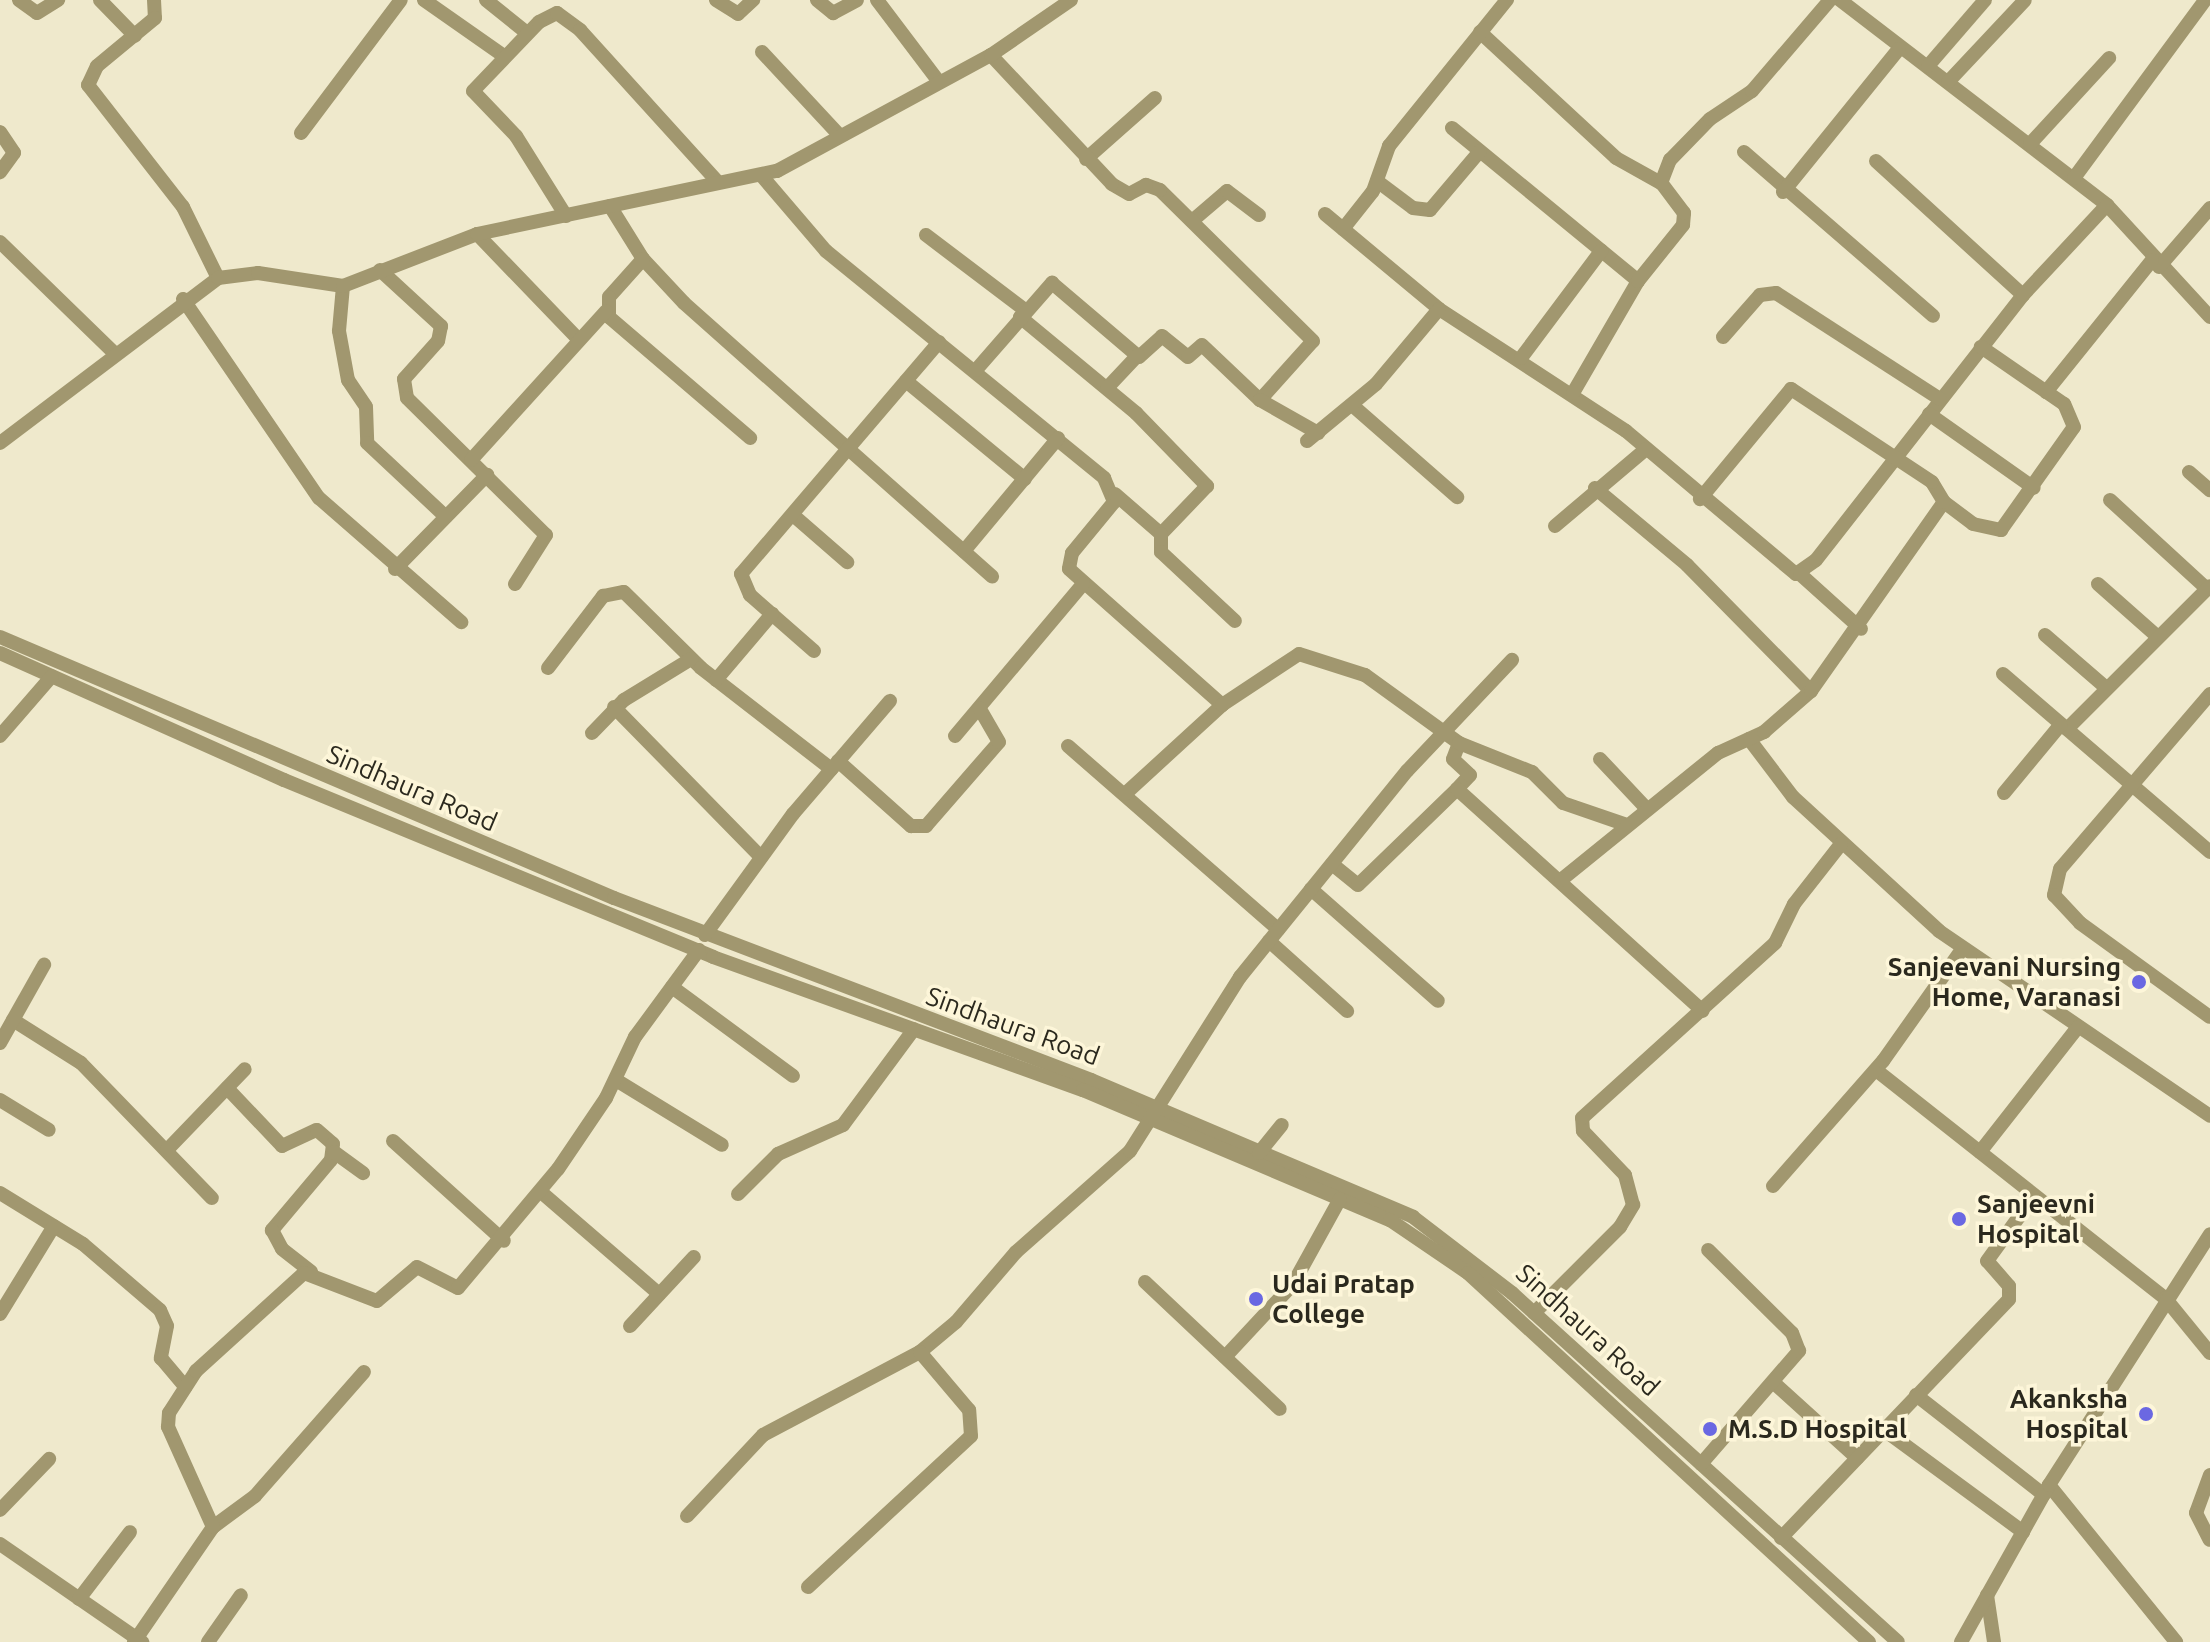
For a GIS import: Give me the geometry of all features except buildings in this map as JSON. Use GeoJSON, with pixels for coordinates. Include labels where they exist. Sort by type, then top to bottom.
{"type":"FeatureCollection","features":[{"type":"Feature","properties":{"kind":"street"},"geometry":{"type":"LineString","coordinates":[[19,0],[37,13],[58,0]]}},
{"type":"Feature","properties":{"kind":"street"},"geometry":{"type":"LineString","coordinates":[[100,0],[135,36]]}},
{"type":"Feature","properties":{"kind":"street"},"geometry":{"type":"LineString","coordinates":[[154,0],[155,18],[97,66],[88,85],[183,207],[218,278]]}},
{"type":"Feature","properties":{"kind":"street"},"geometry":{"type":"LineString","coordinates":[[301,133],[401,0]]}},
{"type":"Feature","properties":{"kind":"street"},"geometry":{"type":"LineString","coordinates":[[424,0],[504,56]]}},
{"type":"Feature","properties":{"kind":"street"},"geometry":{"type":"LineString","coordinates":[[486,0],[527,33]]}},
{"type":"Feature","properties":{"kind":"street"},"geometry":{"type":"LineString","coordinates":[[556,0],[539,22],[479,82],[473,99],[516,136],[566,216]]}},
{"type":"Feature","properties":{"kind":"street"},"geometry":{"type":"LineString","coordinates":[[716,0],[738,14],[753,0]]}},
{"type":"Feature","properties":{"kind":"street"},"geometry":{"type":"LineString","coordinates":[[817,0],[833,13],[857,0]]}},
{"type":"Feature","properties":{"kind":"street"},"geometry":{"type":"LineString","coordinates":[[877,0],[939,82]]}},
{"type":"Feature","properties":{"kind":"street"},"geometry":{"type":"LineString","coordinates":[[0,443],[183,299],[218,278],[258,273],[343,286],[477,234],[717,181],[761,175],[991,55],[1071,0]]}},
{"type":"Feature","properties":{"kind":"street"},"geometry":{"type":"LineString","coordinates":[[1343,229],[1377,181],[1389,146],[1507,0]]}},
{"type":"Feature","properties":{"kind":"street"},"geometry":{"type":"LineString","coordinates":[[1661,183],[1681,148],[1752,91],[1830,0]]}},
{"type":"Feature","properties":{"kind":"street"},"geometry":{"type":"LineString","coordinates":[[1840,0],[1899,49],[1928,66],[2107,205],[2156,263],[2210,317]]}},
{"type":"Feature","properties":{"kind":"street"},"geometry":{"type":"LineString","coordinates":[[1928,66],[1985,0]]}},
{"type":"Feature","properties":{"kind":"street"},"geometry":{"type":"LineString","coordinates":[[1948,82],[2025,0]]}},
{"type":"Feature","properties":{"kind":"street"},"geometry":{"type":"LineString","coordinates":[[2074,178],[2207,1]]}},
{"type":"Feature","properties":{"kind":"street"},"geometry":{"type":"LineString","coordinates":[[539,22],[557,13],[574,23],[717,181]]}},
{"type":"Feature","properties":{"kind":"street"},"geometry":{"type":"LineString","coordinates":[[1480,32],[1616,158],[1661,183],[1684,213],[1683,225],[1638,281],[1573,393]]}},
{"type":"Feature","properties":{"kind":"street"},"geometry":{"type":"LineString","coordinates":[[1783,192],[1899,49]]}},
{"type":"Feature","properties":{"kind":"street"},"geometry":{"type":"LineString","coordinates":[[762,52],[839,135]]}},
{"type":"Feature","properties":{"kind":"street"},"geometry":{"type":"LineString","coordinates":[[991,55],[1086,159],[1123,193],[1154,187],[1313,341],[1260,400]]}},
{"type":"Feature","properties":{"kind":"street"},"geometry":{"type":"LineString","coordinates":[[2030,144],[2109,58]]}},
{"type":"Feature","properties":{"kind":"street"},"geometry":{"type":"LineString","coordinates":[[1086,159],[1155,98]]}},
{"type":"Feature","properties":{"kind":"street"},"geometry":{"type":"LineString","coordinates":[[1452,128],[1638,281]]}},
{"type":"Feature","properties":{"kind":"street"},"geometry":{"type":"LineString","coordinates":[[0,132],[14,153],[0,172]]}},
{"type":"Feature","properties":{"kind":"street"},"geometry":{"type":"LineString","coordinates":[[1377,181],[1413,208],[1430,210],[1480,151]]}},
{"type":"Feature","properties":{"kind":"street"},"geometry":{"type":"LineString","coordinates":[[1744,152],[1783,192],[1933,316]]}},
{"type":"Feature","properties":{"kind":"street"},"geometry":{"type":"LineString","coordinates":[[1876,161],[2023,295]]}},
{"type":"Feature","properties":{"kind":"street"},"geometry":{"type":"LineString","coordinates":[[761,175],[826,251],[1058,438],[1161,534]]}},
{"type":"Feature","properties":{"kind":"street"},"geometry":{"type":"LineString","coordinates":[[1192,221],[1227,191],[1259,215]]}},
{"type":"Feature","properties":{"kind":"street"},"geometry":{"type":"LineString","coordinates":[[1800,574],[1897,460],[1940,399],[2023,295],[2107,205]]}},
{"type":"Feature","properties":{"kind":"street"},"geometry":{"type":"LineString","coordinates":[[610,206],[643,259],[849,451],[992,576]]}},
{"type":"Feature","properties":{"kind":"street"},"geometry":{"type":"LineString","coordinates":[[2046,392],[2156,263],[2210,208]]}},
{"type":"Feature","properties":{"kind":"street"},"geometry":{"type":"LineString","coordinates":[[1325,214],[1439,309],[1573,393],[1646,449],[1700,499],[1800,574],[1861,629]]}},
{"type":"Feature","properties":{"kind":"street"},"geometry":{"type":"LineString","coordinates":[[477,234],[578,339]]}},
{"type":"Feature","properties":{"kind":"street"},"geometry":{"type":"LineString","coordinates":[[926,235],[1107,388],[1207,486],[1161,534],[1161,552],[1235,621]]}},
{"type":"Feature","properties":{"kind":"street"},"geometry":{"type":"LineString","coordinates":[[0,242],[114,353]]}},
{"type":"Feature","properties":{"kind":"street"},"geometry":{"type":"LineString","coordinates":[[1521,358],[1601,251]]}},
{"type":"Feature","properties":{"kind":"street"},"geometry":{"type":"LineString","coordinates":[[471,460],[606,311],[643,259]]}},
{"type":"Feature","properties":{"kind":"street"},"geometry":{"type":"LineString","coordinates":[[380,270],[441,326],[404,390],[546,535],[515,584]]}},
{"type":"Feature","properties":{"kind":"street"},"geometry":{"type":"LineString","coordinates":[[976,370],[1052,283],[1138,355]]}},
{"type":"Feature","properties":{"kind":"street"},"geometry":{"type":"LineString","coordinates":[[343,286],[339,331],[348,380],[366,407],[367,443],[446,517]]}},
{"type":"Feature","properties":{"kind":"street"},"geometry":{"type":"LineString","coordinates":[[1723,337],[1760,295],[1776,293],[1940,399]]}},
{"type":"Feature","properties":{"kind":"street"},"geometry":{"type":"LineString","coordinates":[[183,299],[319,498],[395,569],[461,622]]}},
{"type":"Feature","properties":{"kind":"street"},"geometry":{"type":"LineString","coordinates":[[1107,388],[1138,355],[1162,336],[1188,357],[1202,345],[1260,400],[1312,437],[1352,405],[1439,309]]}},
{"type":"Feature","properties":{"kind":"street"},"geometry":{"type":"LineString","coordinates":[[606,311],[750,438]]}},
{"type":"Feature","properties":{"kind":"street"},"geometry":{"type":"LineString","coordinates":[[814,651],[750,595],[741,574],[939,342]]}},
{"type":"Feature","properties":{"kind":"street"},"geometry":{"type":"LineString","coordinates":[[1700,499],[1791,389],[1932,482],[1944,502],[1990,532],[2001,530],[2034,488],[2074,427],[2073,414],[1981,347]]}},
{"type":"Feature","properties":{"kind":"street"},"geometry":{"type":"LineString","coordinates":[[906,381],[1025,479]]}},
{"type":"Feature","properties":{"kind":"street"},"geometry":{"type":"LineString","coordinates":[[1352,405],[1457,497]]}},
{"type":"Feature","properties":{"kind":"street"},"geometry":{"type":"LineString","coordinates":[[1929,414],[2034,488]]}},
{"type":"Feature","properties":{"kind":"street"},"geometry":{"type":"LineString","coordinates":[[964,551],[1058,438]]}},
{"type":"Feature","properties":{"kind":"street"},"geometry":{"type":"LineString","coordinates":[[1555,526],[1595,488],[1646,449]]}},
{"type":"Feature","properties":{"kind":"street"},"geometry":{"type":"LineString","coordinates":[[2189,472],[2210,490]]}},
{"type":"Feature","properties":{"kind":"street"},"geometry":{"type":"LineString","coordinates":[[395,569],[487,475]]}},
{"type":"Feature","properties":{"kind":"street"},"geometry":{"type":"LineString","coordinates":[[1595,488],[1687,565],[1811,691]]}},
{"type":"Feature","properties":{"kind":"street"},"geometry":{"type":"LineString","coordinates":[[1115,494],[1067,562],[1083,584],[1222,705]]}},
{"type":"Feature","properties":{"kind":"street"},"geometry":{"type":"LineString","coordinates":[[2004,793],[2064,726],[2209,587],[2110,500]]}},
{"type":"Feature","properties":{"kind":"street"},"geometry":{"type":"LineString","coordinates":[[1561,880],[1624,824],[1718,753],[1749,739],[1811,691],[1861,629],[1944,502]]}},
{"type":"Feature","properties":{"kind":"street"},"geometry":{"type":"LineString","coordinates":[[793,515],[847,562]]}},
{"type":"Feature","properties":{"kind":"street"},"geometry":{"type":"LineString","coordinates":[[955,736],[1083,584]]}},
{"type":"Feature","properties":{"kind":"street"},"geometry":{"type":"LineString","coordinates":[[2098,584],[2158,637]]}},
{"type":"Feature","properties":{"kind":"street"},"geometry":{"type":"LineString","coordinates":[[548,668],[616,590],[643,607],[691,659],[716,680],[834,765],[911,826],[926,826],[999,742],[979,708]]}},
{"type":"Feature","properties":{"kind":"street"},"geometry":{"type":"LineString","coordinates":[[716,680],[772,614]]}},
{"type":"Feature","properties":{"kind":"street"},"geometry":{"type":"LineString","coordinates":[[2045,635],[2104,686]]}},
{"type":"Feature","properties":{"kind":"street","name":"Sindhaura Road"},"geometry":{"type":"LineString","coordinates":[[0,637],[705,935],[1259,1153],[1413,1217],[1534,1313],[1898,1642]]}},
{"type":"Feature","properties":{"kind":"street"},"geometry":{"type":"LineString","coordinates":[[0,653],[699,950],[1154,1113],[1432,1243],[1869,1642]]}},
{"type":"Feature","properties":{"kind":"street"},"geometry":{"type":"LineString","coordinates":[[1125,794],[1222,705],[1299,654],[1378,681],[1459,743],[1532,772],[1563,803],[1624,824]]}},
{"type":"Feature","properties":{"kind":"street"},"geometry":{"type":"LineString","coordinates":[[592,733],[614,707],[691,659]]}},
{"type":"Feature","properties":{"kind":"street"},"geometry":{"type":"LineString","coordinates":[[687,1516],[763,1435],[920,1352],[1130,1151],[1154,1113],[1178,1065],[1273,935],[1443,732],[1512,660]]}},
{"type":"Feature","properties":{"kind":"street"},"geometry":{"type":"LineString","coordinates":[[2003,674],[2210,852]]}},
{"type":"Feature","properties":{"kind":"street"},"geometry":{"type":"LineString","coordinates":[[0,736],[52,676]]}},
{"type":"Feature","properties":{"kind":"street"},"geometry":{"type":"LineString","coordinates":[[2210,694],[2060,869],[2054,895],[2080,923],[2210,1017]]}},
{"type":"Feature","properties":{"kind":"street"},"geometry":{"type":"LineString","coordinates":[[705,935],[761,857],[890,701]]}},
{"type":"Feature","properties":{"kind":"street"},"geometry":{"type":"LineString","coordinates":[[614,707],[761,857]]}},
{"type":"Feature","properties":{"kind":"street"},"geometry":{"type":"LineString","coordinates":[[1749,739],[1841,844],[1963,948],[2210,1116]]}},
{"type":"Feature","properties":{"kind":"street"},"geometry":{"type":"LineString","coordinates":[[1332,864],[1358,885],[1470,775],[1453,759],[1459,743]]}},
{"type":"Feature","properties":{"kind":"street"},"geometry":{"type":"LineString","coordinates":[[1068,746],[1125,794],[1273,935],[1347,1011]]}},
{"type":"Feature","properties":{"kind":"street"},"geometry":{"type":"LineString","coordinates":[[1600,759],[1647,809]]}},
{"type":"Feature","properties":{"kind":"street"},"geometry":{"type":"LineString","coordinates":[[1457,789],[1703,1011]]}},
{"type":"Feature","properties":{"kind":"street"},"geometry":{"type":"LineString","coordinates":[[1534,1313],[1620,1227],[1633,1205],[1625,1175],[1583,1131],[1582,1118],[1703,1011],[1781,936],[1800,895],[1841,844]]}},
{"type":"Feature","properties":{"kind":"street"},"geometry":{"type":"LineString","coordinates":[[1311,889],[1438,1001]]}},
{"type":"Feature","properties":{"kind":"street"},"geometry":{"type":"LineString","coordinates":[[1773,1186],[1876,1070],[1963,948]]}},
{"type":"Feature","properties":{"kind":"street"},"geometry":{"type":"LineString","coordinates":[[334,1152],[272,1230],[282,1249],[311,1272],[377,1301],[417,1267],[458,1288],[504,1241],[541,1192],[616,1080],[635,1037],[699,950]]}},
{"type":"Feature","properties":{"kind":"street"},"geometry":{"type":"LineString","coordinates":[[0,1043],[44,965]]}},
{"type":"Feature","properties":{"kind":"street"},"geometry":{"type":"LineString","coordinates":[[672,987],[793,1076]]}},
{"type":"Feature","properties":{"kind":"street"},"geometry":{"type":"LineString","coordinates":[[13,1020],[81,1063],[212,1198]]}},
{"type":"Feature","properties":{"kind":"street"},"geometry":{"type":"LineString","coordinates":[[1980,1152],[2078,1027]]}},
{"type":"Feature","properties":{"kind":"street"},"geometry":{"type":"LineString","coordinates":[[738,1194],[778,1154],[843,1125],[914,1029]]}},
{"type":"Feature","properties":{"kind":"street"},"geometry":{"type":"LineString","coordinates":[[167,1150],[245,1069]]}},
{"type":"Feature","properties":{"kind":"street"},"geometry":{"type":"LineString","coordinates":[[1876,1070],[2165,1298],[2210,1353]]}},
{"type":"Feature","properties":{"kind":"street"},"geometry":{"type":"LineString","coordinates":[[616,1080],[722,1145]]}},
{"type":"Feature","properties":{"kind":"street"},"geometry":{"type":"LineString","coordinates":[[227,1088],[282,1146],[317,1130],[334,1152],[363,1173]]}},
{"type":"Feature","properties":{"kind":"street"},"geometry":{"type":"LineString","coordinates":[[0,1100],[49,1130]]}},
{"type":"Feature","properties":{"kind":"street"},"geometry":{"type":"LineString","coordinates":[[1259,1153],[1282,1125]]}},
{"type":"Feature","properties":{"kind":"street"},"geometry":{"type":"LineString","coordinates":[[393,1141],[504,1241]]}},
{"type":"Feature","properties":{"kind":"street"},"geometry":{"type":"LineString","coordinates":[[541,1192],[659,1294]]}},
{"type":"Feature","properties":{"kind":"street"},"geometry":{"type":"LineString","coordinates":[[0,1193],[54,1226],[160,1310],[167,1326],[161,1358],[185,1387]]}},
{"type":"Feature","properties":{"kind":"street"},"geometry":{"type":"LineString","coordinates":[[1781,1538],[2009,1299],[2009,1286],[1987,1261],[2034,1196]]}},
{"type":"Feature","properties":{"kind":"street"},"geometry":{"type":"LineString","coordinates":[[1225,1357],[1298,1277],[1340,1199]]}},
{"type":"Feature","properties":{"kind":"street"},"geometry":{"type":"LineString","coordinates":[[0,1314],[54,1226]]}},
{"type":"Feature","properties":{"kind":"street"},"geometry":{"type":"LineString","coordinates":[[1961,1642],[2046,1490],[2165,1298],[2210,1234]]}},
{"type":"Feature","properties":{"kind":"street"},"geometry":{"type":"LineString","coordinates":[[1701,1464],[1793,1363],[1798,1342],[1708,1250]]}},
{"type":"Feature","properties":{"kind":"street"},"geometry":{"type":"LineString","coordinates":[[630,1326],[694,1257]]}},
{"type":"Feature","properties":{"kind":"street"},"geometry":{"type":"LineString","coordinates":[[213,1527],[168,1427],[185,1387],[291,1280],[311,1272]]}},
{"type":"Feature","properties":{"kind":"street"},"geometry":{"type":"LineString","coordinates":[[1145,1282],[1280,1409]]}},
{"type":"Feature","properties":{"kind":"street"},"geometry":{"type":"LineString","coordinates":[[808,1587],[971,1436],[969,1410],[920,1352]]}},
{"type":"Feature","properties":{"kind":"street"},"geometry":{"type":"LineString","coordinates":[[0,1544],[137,1641],[213,1527],[266,1485],[364,1372]]}},
{"type":"Feature","properties":{"kind":"street"},"geometry":{"type":"LineString","coordinates":[[1774,1383],[1857,1458]]}},
{"type":"Feature","properties":{"kind":"street"},"geometry":{"type":"LineString","coordinates":[[1916,1395],[2046,1490],[2176,1642]]}},
{"type":"Feature","properties":{"kind":"street"},"geometry":{"type":"LineString","coordinates":[[1883,1429],[2023,1532]]}},
{"type":"Feature","properties":{"kind":"street"},"geometry":{"type":"LineString","coordinates":[[0,1510],[49,1459]]}},
{"type":"Feature","properties":{"kind":"street"},"geometry":{"type":"LineString","coordinates":[[2210,1475],[2196,1513],[2210,1540]]}},
{"type":"Feature","properties":{"kind":"street"},"geometry":{"type":"LineString","coordinates":[[79,1599],[130,1532]]}},
{"type":"Feature","properties":{"kind":"street"},"geometry":{"type":"LineString","coordinates":[[208,1642],[241,1595]]}},
{"type":"Feature","properties":{"kind":"street"},"geometry":{"type":"LineString","coordinates":[[1987,1595],[1994,1642]]}},
{"type":"Feature","properties":{"kind":"place","name":"Sanjeevani Nursing Home, Varanasi"},"geometry":{"type":"Point","coordinates":[2139,982]}},
{"type":"Feature","properties":{"kind":"place","name":"Sanjeevni Hospital"},"geometry":{"type":"Point","coordinates":[1959,1219]}},
{"type":"Feature","properties":{"kind":"place","name":"Udai Pratap College"},"geometry":{"type":"Point","coordinates":[1256,1299]}},
{"type":"Feature","properties":{"kind":"place","name":"Akanksha Hospital"},"geometry":{"type":"Point","coordinates":[2146,1414]}},
{"type":"Feature","properties":{"kind":"place","name":"M.S.D Hospital"},"geometry":{"type":"Point","coordinates":[1710,1429]}}]}
